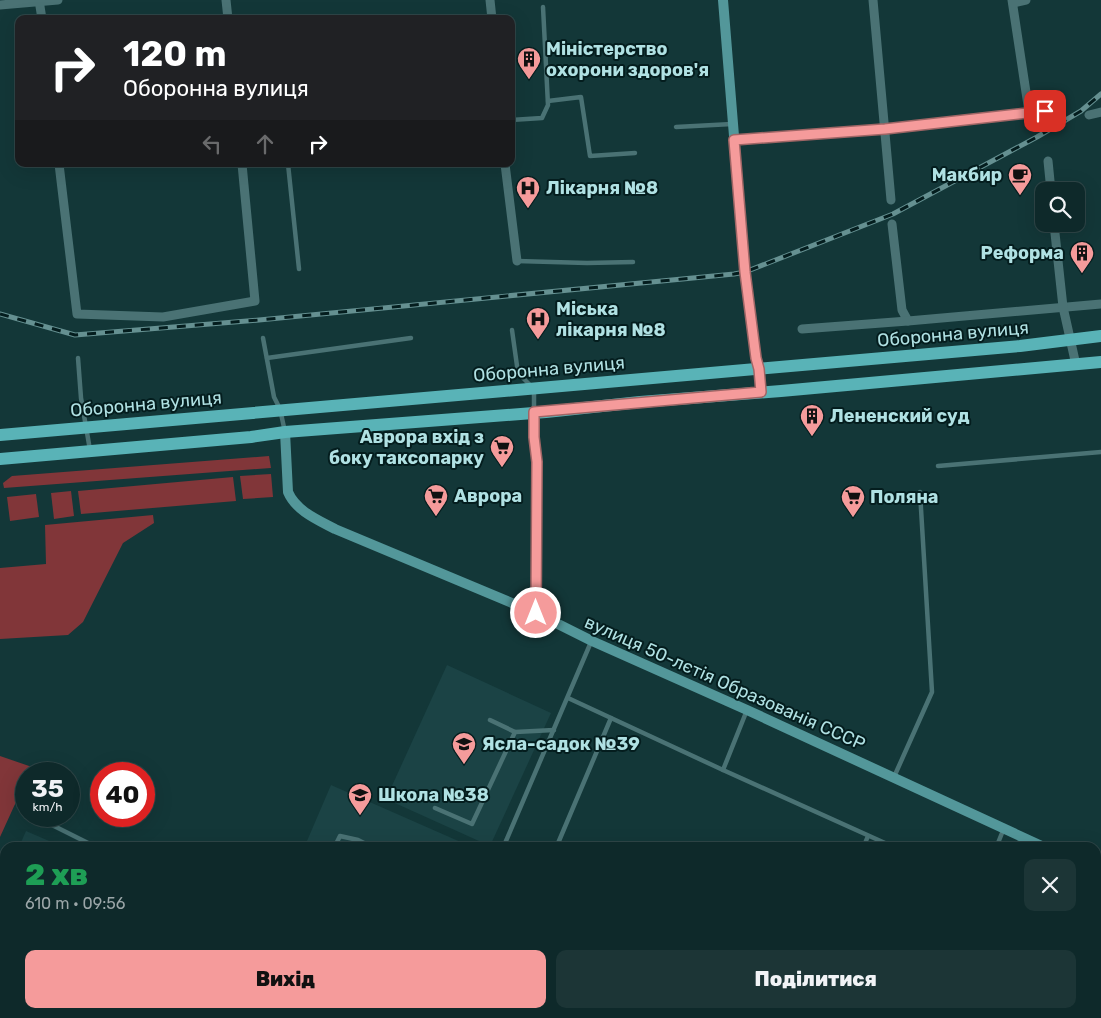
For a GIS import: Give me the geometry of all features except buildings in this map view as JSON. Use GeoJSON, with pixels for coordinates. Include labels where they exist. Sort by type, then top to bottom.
{"type":"FeatureCollection","features":[{"type":"Feature","properties":{"kind":"main road","name":"Оборонна вулиця"},"geometry":{"type":"LineString","coordinates":[[0,434],[759,369],[1071,341],[1101,336]]}},
{"type":"Feature","properties":{"kind":"main road"},"geometry":{"type":"LineString","coordinates":[[0,459],[251,437],[285,432],[1101,362]]}},
{"type":"Feature","properties":{"kind":"street"},"geometry":{"type":"LineString","coordinates":[[0,5],[58,0]]}},
{"type":"Feature","properties":{"kind":"street"},"geometry":{"type":"LineString","coordinates":[[226,0],[228,15]]}},
{"type":"Feature","properties":{"kind":"street"},"geometry":{"type":"LineString","coordinates":[[490,0],[492,15]]}},
{"type":"Feature","properties":{"kind":"street"},"geometry":{"type":"LineString","coordinates":[[723,0],[745,272],[761,392]]}},
{"type":"Feature","properties":{"kind":"street"},"geometry":{"type":"LineString","coordinates":[[873,0],[892,200]]}},
{"type":"Feature","properties":{"kind":"street"},"geometry":{"type":"LineString","coordinates":[[1026,0],[1012,2],[1029,112]]}},
{"type":"Feature","properties":{"kind":"street"},"geometry":{"type":"LineString","coordinates":[[39,1],[41,15]]}},
{"type":"Feature","properties":{"kind":"street"},"geometry":{"type":"LineString","coordinates":[[734,140],[885,129],[1061,110]]}},
{"type":"Feature","properties":{"kind":"street"},"geometry":{"type":"LineString","coordinates":[[1089,115],[1101,112]]}},
{"type":"Feature","properties":{"kind":"street"},"geometry":{"type":"LineString","coordinates":[[1048,161],[1050,182]]}},
{"type":"Feature","properties":{"kind":"street"},"geometry":{"type":"LineString","coordinates":[[59,167],[77,314],[163,317],[255,301],[242,167]]}},
{"type":"Feature","properties":{"kind":"street"},"geometry":{"type":"LineString","coordinates":[[505,167],[516,261]]}},
{"type":"Feature","properties":{"kind":"street"},"geometry":{"type":"LineString","coordinates":[[892,224],[902,310],[908,321]]}},
{"type":"Feature","properties":{"kind":"street"},"geometry":{"type":"LineString","coordinates":[[1055,232],[1063,307],[1076,365]]}},
{"type":"Feature","properties":{"kind":"street"},"geometry":{"type":"LineString","coordinates":[[802,329],[1101,304]]}},
{"type":"Feature","properties":{"kind":"street"},"geometry":{"type":"LineString","coordinates":[[534,412],[537,462],[536,613]]}},
{"type":"Feature","properties":{"kind":"street","name":"вулиця 50-лєтія Образованія СССР"},"geometry":{"type":"LineString","coordinates":[[285,432],[288,492],[292,500],[299,507],[335,529],[536,613],[592,641],[1033,842]]}},
{"type":"Feature","properties":{"kind":"lane"},"geometry":{"type":"LineString","coordinates":[[515,120],[542,118],[548,105],[543,7]]}},
{"type":"Feature","properties":{"kind":"lane"},"geometry":{"type":"LineString","coordinates":[[548,101],[581,97],[590,156],[635,153]]}},
{"type":"Feature","properties":{"kind":"lane"},"geometry":{"type":"LineString","coordinates":[[676,127],[732,124]]}},
{"type":"Feature","properties":{"kind":"lane"},"geometry":{"type":"LineString","coordinates":[[288,167],[299,269]]}},
{"type":"Feature","properties":{"kind":"lane"},"geometry":{"type":"LineString","coordinates":[[516,261],[633,262]]}},
{"type":"Feature","properties":{"kind":"lane"},"geometry":{"type":"LineString","coordinates":[[512,330],[518,373],[534,389],[534,412]]}},
{"type":"Feature","properties":{"kind":"lane"},"geometry":{"type":"LineString","coordinates":[[263,338],[274,397],[280,409],[285,432]]}},
{"type":"Feature","properties":{"kind":"lane"},"geometry":{"type":"LineString","coordinates":[[267,358],[411,338]]}},
{"type":"Feature","properties":{"kind":"lane"},"geometry":{"type":"LineString","coordinates":[[78,358],[85,427],[90,451]]}},
{"type":"Feature","properties":{"kind":"lane"},"geometry":{"type":"LineString","coordinates":[[938,466],[1101,452]]}},
{"type":"Feature","properties":{"kind":"lane"},"geometry":{"type":"LineString","coordinates":[[893,777],[932,692],[920,492]]}},
{"type":"Feature","properties":{"kind":"lane"},"geometry":{"type":"LineString","coordinates":[[506,842],[592,641]]}},
{"type":"Feature","properties":{"kind":"lane"},"geometry":{"type":"LineString","coordinates":[[568,698],[882,842]]}},
{"type":"Feature","properties":{"kind":"lane"},"geometry":{"type":"LineString","coordinates":[[723,770],[747,710]]}},
{"type":"Feature","properties":{"kind":"lane"},"geometry":{"type":"LineString","coordinates":[[558,842],[611,718]]}},
{"type":"Feature","properties":{"kind":"lane"},"geometry":{"type":"LineString","coordinates":[[490,720],[516,732],[554,730]]}},
{"type":"Feature","properties":{"kind":"lane"},"geometry":{"type":"LineString","coordinates":[[435,808],[472,824],[516,732]]}},
{"type":"Feature","properties":{"kind":"lane"},"geometry":{"type":"LineString","coordinates":[[56,827],[86,842]]}},
{"type":"Feature","properties":{"kind":"lane"},"geometry":{"type":"LineString","coordinates":[[998,842],[1004,828]]}},
{"type":"Feature","properties":{"kind":"lane"},"geometry":{"type":"LineString","coordinates":[[337,842],[340,836],[362,842]]}},
{"type":"Feature","properties":{"kind":"lane"},"geometry":{"type":"LineString","coordinates":[[866,842],[868,836]]}},
{"type":"Feature","properties":{"kind":"shaded area"},"geometry":{"type":"Polygon","coordinates":[[[269,456],[271,468],[4,488],[3,483],[12,476],[269,456]]]}},
{"type":"Feature","properties":{"kind":"shaded area"},"geometry":{"type":"Polygon","coordinates":[[[271,474],[273,497],[243,499],[240,476],[271,474]]]}},
{"type":"Feature","properties":{"kind":"shaded area"},"geometry":{"type":"Polygon","coordinates":[[[233,477],[236,501],[81,514],[78,491],[233,477]]]}},
{"type":"Feature","properties":{"kind":"shaded area"},"geometry":{"type":"Polygon","coordinates":[[[71,491],[74,516],[54,519],[51,493],[71,491]]]}},
{"type":"Feature","properties":{"kind":"shaded area"},"geometry":{"type":"Polygon","coordinates":[[[36,494],[39,517],[10,521],[7,497],[36,494]]]}},
{"type":"Feature","properties":{"kind":"shaded area"},"geometry":{"type":"Polygon","coordinates":[[[153,515],[154,523],[123,543],[83,622],[68,635],[0,639],[0,568],[46,564],[45,525],[153,515]]]}},
{"type":"Feature","properties":{"kind":"shaded area","name":"Ясла-садок №39"},"geometry":{"type":"Polygon","coordinates":[[[447,665],[551,713],[492,842],[481,842],[386,799],[447,665]]]}},
{"type":"Feature","properties":{"kind":"shaded area"},"geometry":{"type":"Polygon","coordinates":[[[0,756],[17,762],[15,762],[15,804],[0,837],[0,756]]]}},
{"type":"Feature","properties":{"kind":"shaded area","name":"Школа №38"},"geometry":{"type":"Polygon","coordinates":[[[331,785],[461,842],[307,842],[331,785]]]}},
{"type":"Feature","properties":{"kind":"shaded area"},"geometry":{"type":"Polygon","coordinates":[[[26,831],[51,842],[21,842],[26,831]]]}},
{"type":"Feature","properties":{"kind":"railway"},"geometry":{"type":"LineString","coordinates":[[0,314],[75,335],[259,320],[745,272],[893,214],[1037,137],[1081,111],[1101,94]]}},
{"type":"Feature","properties":{"kind":"place","name":"Міністерство охорони здоров'я"},"geometry":{"type":"Point","coordinates":[529,80]}},
{"type":"Feature","properties":{"kind":"place","name":"Макбир"},"geometry":{"type":"Point","coordinates":[1020,196]}},
{"type":"Feature","properties":{"kind":"place","name":"Лікарня №8"},"geometry":{"type":"Point","coordinates":[528,209]}},
{"type":"Feature","properties":{"kind":"place","name":"Реформа"},"geometry":{"type":"Point","coordinates":[1082,274]}},
{"type":"Feature","properties":{"kind":"place","name":"Міська лікарня №8"},"geometry":{"type":"Point","coordinates":[538,340]}},
{"type":"Feature","properties":{"kind":"place","name":"Лененский суд"},"geometry":{"type":"Point","coordinates":[812,437]}},
{"type":"Feature","properties":{"kind":"place","name":"Аврора вхід з боку таксопарку"},"geometry":{"type":"Point","coordinates":[502,468]}},
{"type":"Feature","properties":{"kind":"place","name":"Аврора"},"geometry":{"type":"Point","coordinates":[436,517]}},
{"type":"Feature","properties":{"kind":"place","name":"Поляна"},"geometry":{"type":"Point","coordinates":[853,518]}},
{"type":"Feature","properties":{"kind":"place","name":"Ясла-садок №39"},"geometry":{"type":"Point","coordinates":[464,765]}},
{"type":"Feature","properties":{"kind":"place","name":"Школа №38"},"geometry":{"type":"Point","coordinates":[360,816]}},
{"type":"Feature","properties":{"kind":"route"},"geometry":{"type":"LineString","coordinates":[[536,613],[537,462],[534,412],[761,392],[745,272],[734,140],[885,129],[1045,111]]}}]}
